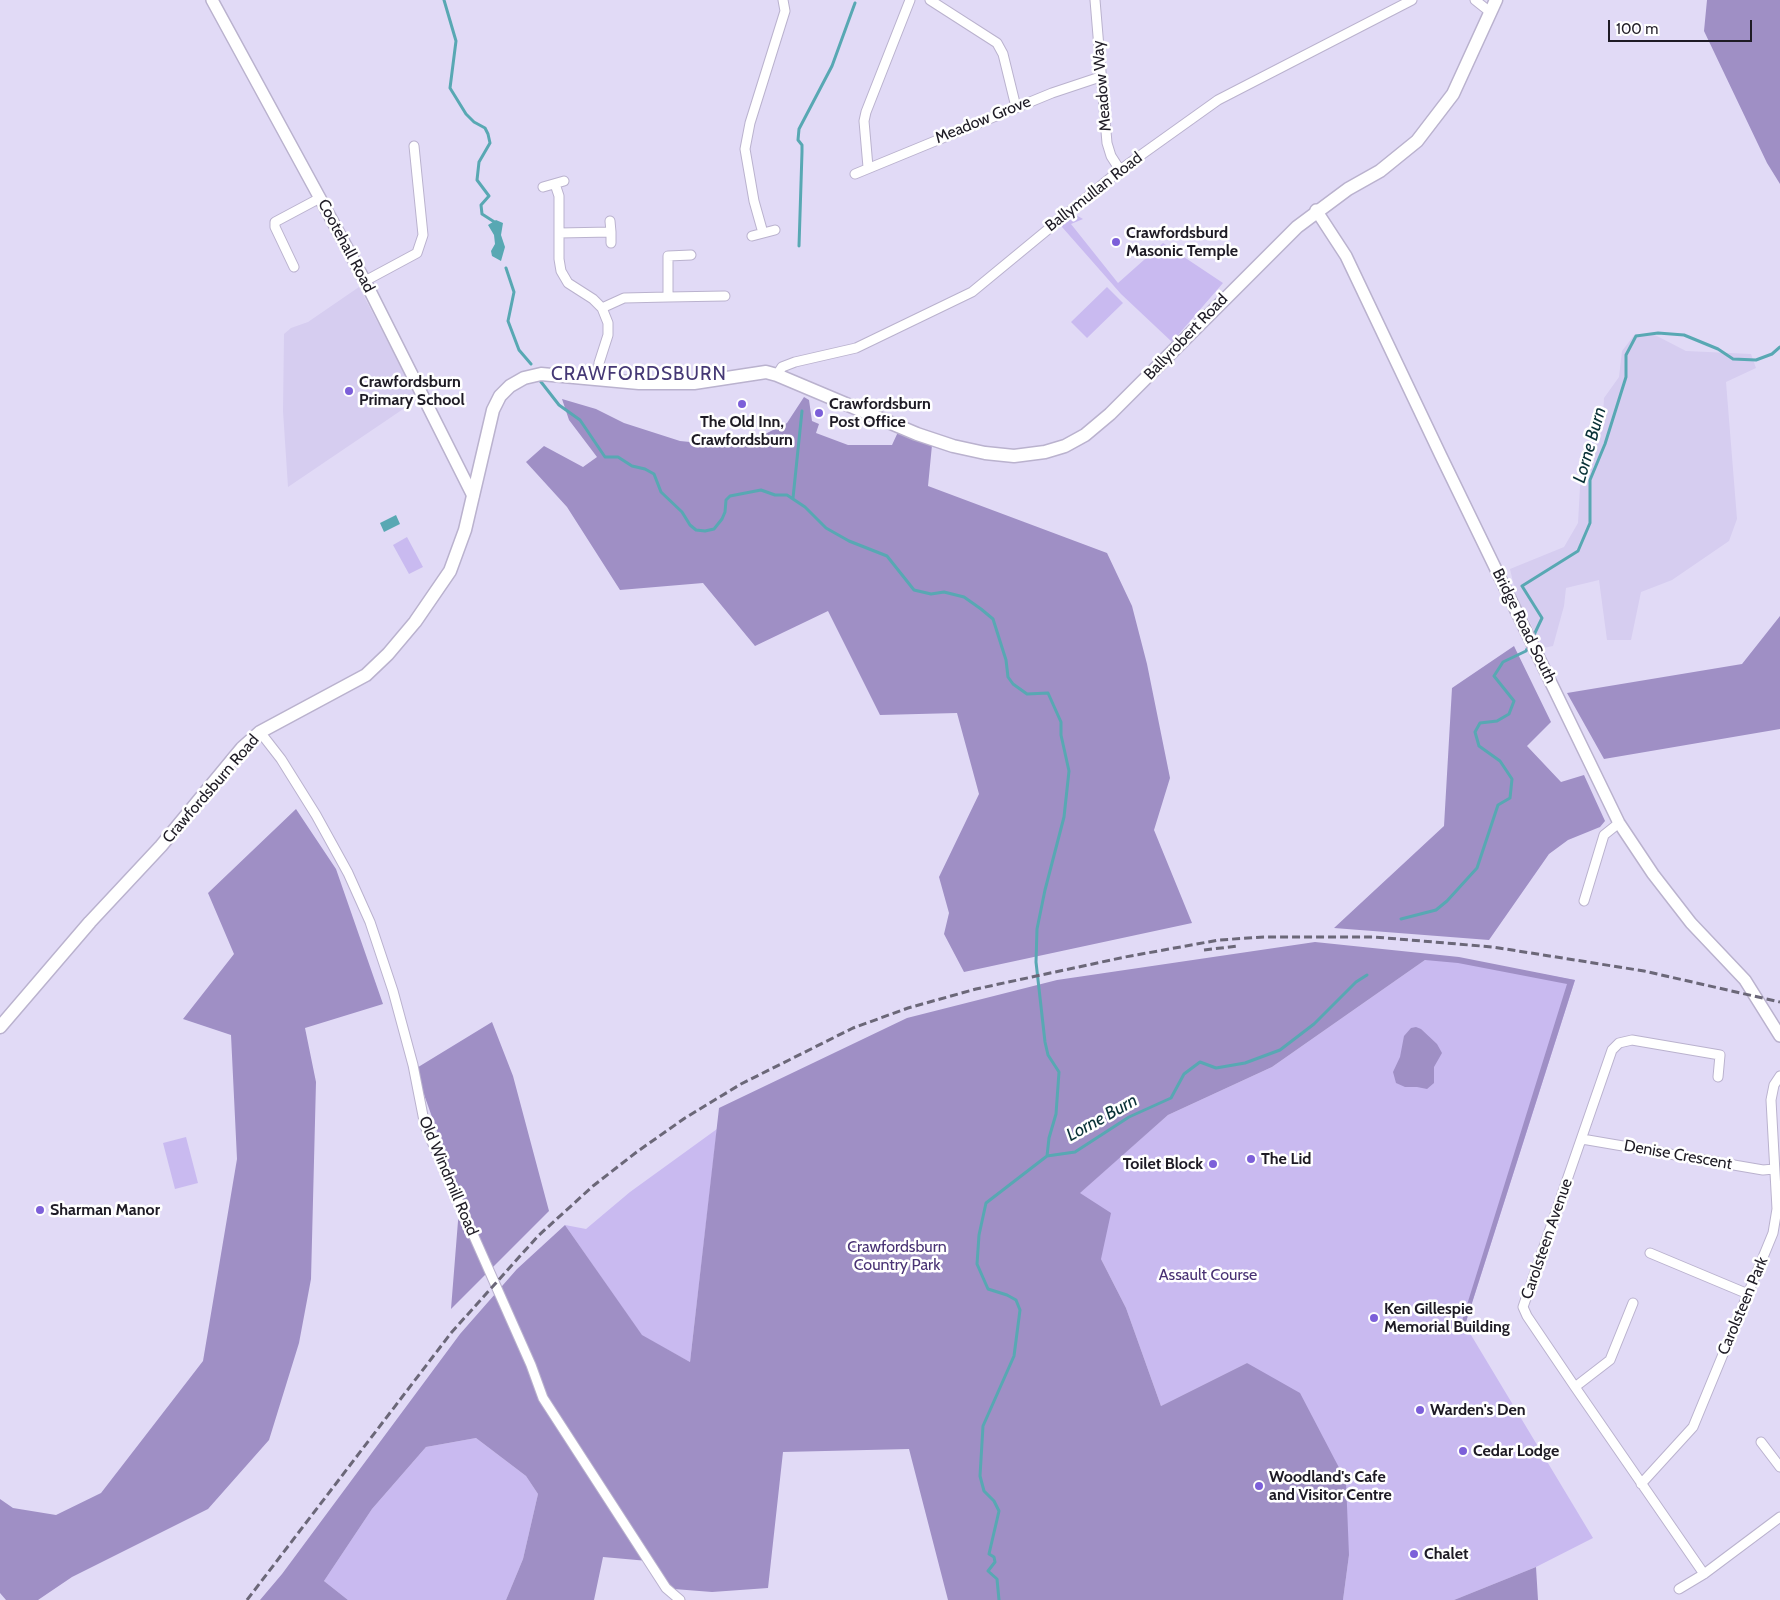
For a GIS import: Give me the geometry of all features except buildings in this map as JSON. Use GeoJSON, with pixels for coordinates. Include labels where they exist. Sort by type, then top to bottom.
{"type":"FeatureCollection","features":[{"type":"Feature","properties":{"kind":"main road","name":"Ballyrobert Road"},"geometry":{"type":"LineString","coordinates":[[777,374],[917,434],[953,446],[985,453],[1014,456],[1045,452],[1065,446],[1085,435],[1110,414],[1276,246],[1316,210],[1380,171],[1417,141],[1452,94],[1496,0]]}},
{"type":"Feature","properties":{"kind":"main road","name":"Crawfordsburn Road"},"geometry":{"type":"LineString","coordinates":[[0,1027],[90,922],[161,846],[242,748],[260,732],[366,676],[388,654],[415,622],[450,571],[458,553],[493,410],[505,391],[524,378],[542,374],[640,383],[694,383],[720,381],[766,372],[777,374]]}},
{"type":"Feature","properties":{"kind":"street","name":"Cootehall Road"},"geometry":{"type":"LineString","coordinates":[[212,0],[365,281],[473,496]]}},
{"type":"Feature","properties":{"kind":"street"},"geometry":{"type":"LineString","coordinates":[[763,233],[754,201],[745,149],[753,114],[785,11],[783,0]]}},
{"type":"Feature","properties":{"kind":"street"},"geometry":{"type":"LineString","coordinates":[[868,167],[864,121],[866,112],[910,0]]}},
{"type":"Feature","properties":{"kind":"street"},"geometry":{"type":"LineString","coordinates":[[930,0],[997,43],[1003,54],[1016,107]]}},
{"type":"Feature","properties":{"kind":"street","name":"Meadow Way"},"geometry":{"type":"LineString","coordinates":[[1095,0],[1100,77],[1107,142],[1111,156],[1120,170]]}},
{"type":"Feature","properties":{"kind":"street","name":"Ballymullan Road"},"geometry":{"type":"LineString","coordinates":[[777,374],[782,367],[789,364],[856,348],[950,305],[972,292],[1120,170],[1218,100],[1412,0]]}},
{"type":"Feature","properties":{"kind":"street"},"geometry":{"type":"LineString","coordinates":[[1474,0],[1490,12]]}},
{"type":"Feature","properties":{"kind":"street","name":"Meadow Grove"},"geometry":{"type":"LineString","coordinates":[[855,174],[1052,92],[1100,77]]}},
{"type":"Feature","properties":{"kind":"street"},"geometry":{"type":"LineString","coordinates":[[365,281],[417,253],[423,236],[414,146]]}},
{"type":"Feature","properties":{"kind":"street"},"geometry":{"type":"LineString","coordinates":[[543,187],[559,182],[559,259],[561,271],[568,284],[593,298],[602,308],[608,323],[608,335],[599,363],[598,379]]}},
{"type":"Feature","properties":{"kind":"street"},"geometry":{"type":"LineString","coordinates":[[294,267],[275,227],[275,222],[320,198]]}},
{"type":"Feature","properties":{"kind":"street","name":"Bridge Road South"},"geometry":{"type":"LineString","coordinates":[[1316,210],[1346,256],[1619,823],[1653,874],[1691,923],[1744,980],[1780,1036]]}},
{"type":"Feature","properties":{"kind":"street"},"geometry":{"type":"LineString","coordinates":[[610,222],[611,243]]}},
{"type":"Feature","properties":{"kind":"street"},"geometry":{"type":"LineString","coordinates":[[752,236],[775,230]]}},
{"type":"Feature","properties":{"kind":"street"},"geometry":{"type":"LineString","coordinates":[[559,233],[611,232]]}},
{"type":"Feature","properties":{"kind":"street"},"geometry":{"type":"LineString","coordinates":[[668,297],[664,256],[691,255]]}},
{"type":"Feature","properties":{"kind":"street"},"geometry":{"type":"LineString","coordinates":[[602,308],[624,298],[725,296]]}},
{"type":"Feature","properties":{"kind":"street","name":"Old Windmill Road"},"geometry":{"type":"LineString","coordinates":[[260,732],[282,759],[316,815],[348,873],[370,922],[393,991],[413,1065],[424,1126],[531,1365],[543,1398],[666,1588],[680,1600]]}},
{"type":"Feature","properties":{"kind":"street"},"geometry":{"type":"LineString","coordinates":[[1584,901],[1604,835],[1619,823]]}},
{"type":"Feature","properties":{"kind":"street","name":"Carolsteen Avenue"},"geometry":{"type":"LineString","coordinates":[[1704,1574],[1527,1316],[1524,1306],[1610,1054],[1619,1043],[1632,1040],[1720,1056],[1718,1076]]}},
{"type":"Feature","properties":{"kind":"street","name":"Carolsteen Park"},"geometry":{"type":"LineString","coordinates":[[1641,1484],[1693,1427],[1776,1224],[1771,1100],[1774,1084],[1780,1076]]}},
{"type":"Feature","properties":{"kind":"street","name":"Denise Crescent"},"geometry":{"type":"LineString","coordinates":[[1582,1139],[1763,1170],[1774,1169]]}},
{"type":"Feature","properties":{"kind":"street"},"geometry":{"type":"LineString","coordinates":[[1650,1253],[1748,1294]]}},
{"type":"Feature","properties":{"kind":"street"},"geometry":{"type":"LineString","coordinates":[[1575,1387],[1610,1360],[1633,1303]]}},
{"type":"Feature","properties":{"kind":"street"},"geometry":{"type":"LineString","coordinates":[[1761,1442],[1780,1467]]}},
{"type":"Feature","properties":{"kind":"street"},"geometry":{"type":"LineString","coordinates":[[1679,1589],[1704,1574],[1780,1517]]}},
{"type":"Feature","properties":{"kind":"shaded area"},"geometry":{"type":"Polygon","coordinates":[[[496,220],[503,223],[501,235],[505,247],[501,261],[492,256],[491,251],[495,244],[494,235],[488,225],[496,220]]]}},
{"type":"Feature","properties":{"kind":"shaded area","name":"Crawfordsburn Primary School"},"geometry":{"type":"Polygon","coordinates":[[[359,287],[418,399],[288,487],[283,411],[284,334],[291,328],[308,322],[359,287]]]}},
{"type":"Feature","properties":{"kind":"shaded area"},"geometry":{"type":"Polygon","coordinates":[[[1635,334],[1653,334],[1686,351],[1751,354],[1756,368],[1726,382],[1737,519],[1729,541],[1672,580],[1641,592],[1631,640],[1607,640],[1599,580],[1566,588],[1564,606],[1553,646],[1543,648],[1516,595],[1510,569],[1564,547],[1578,523],[1581,469],[1603,417],[1604,398],[1619,377],[1622,351],[1635,334]]]}},
{"type":"Feature","properties":{"kind":"shaded area"},"geometry":{"type":"Polygon","coordinates":[[[396,515],[400,524],[384,532],[380,523],[396,515]]]}},
{"type":"Feature","properties":{"kind":"green space"},"geometry":{"type":"Polygon","coordinates":[[[1707,0],[1780,0],[1780,184],[1767,163],[1704,31],[1707,0]]]}},
{"type":"Feature","properties":{"kind":"green space"},"geometry":{"type":"Polygon","coordinates":[[[1076,215],[1083,219],[1071,224],[1118,283],[1163,243],[1223,283],[1172,342],[1121,294],[1062,227],[1063,223],[1076,215]]]}},
{"type":"Feature","properties":{"kind":"green space"},"geometry":{"type":"Polygon","coordinates":[[[1107,287],[1123,303],[1087,338],[1071,322],[1107,287]]]}},
{"type":"Feature","properties":{"kind":"green space"},"geometry":{"type":"Polygon","coordinates":[[[804,397],[809,400],[812,421],[819,424],[816,433],[848,445],[892,445],[898,432],[932,445],[928,486],[1107,553],[1132,606],[1147,664],[1170,778],[1154,830],[1192,923],[964,972],[944,934],[949,913],[939,877],[979,794],[957,713],[880,715],[828,611],[755,646],[703,583],[620,590],[567,507],[526,462],[544,446],[583,467],[597,457],[569,420],[562,399],[596,409],[624,423],[680,441],[710,444],[743,443],[762,438],[761,436],[787,423],[804,397]]]}},
{"type":"Feature","properties":{"kind":"green space"},"geometry":{"type":"Polygon","coordinates":[[[407,537],[423,567],[409,574],[393,545],[407,537]]]}},
{"type":"Feature","properties":{"kind":"green space"},"geometry":{"type":"Polygon","coordinates":[[[1780,616],[1780,729],[1604,759],[1567,693],[1742,664],[1780,616]]]}},
{"type":"Feature","properties":{"kind":"green space"},"geometry":{"type":"Polygon","coordinates":[[[1514,646],[1551,722],[1527,746],[1561,782],[1584,775],[1605,821],[1600,827],[1568,840],[1549,854],[1489,940],[1334,928],[1444,826],[1452,688],[1514,646]]]}},
{"type":"Feature","properties":{"kind":"green space"},"geometry":{"type":"Polygon","coordinates":[[[296,809],[336,869],[383,1004],[305,1028],[316,1082],[311,1279],[299,1343],[269,1440],[208,1509],[72,1577],[38,1600],[6,1600],[0,1593],[0,1499],[13,1508],[56,1515],[101,1493],[203,1361],[237,1159],[231,1035],[183,1019],[234,954],[208,893],[296,809]]]}},
{"type":"Feature","properties":{"kind":"green space","name":"Crawfordsburn Country Park"},"geometry":{"type":"Polygon","coordinates":[[[1315,942],[1459,957],[1575,980],[1465,1325],[1461,1324],[1567,984],[1458,963],[1425,960],[1272,1067],[1168,1115],[1080,1193],[1111,1213],[1101,1259],[1126,1308],[1161,1406],[1247,1363],[1300,1393],[1346,1481],[1349,1555],[1343,1600],[948,1600],[909,1449],[783,1452],[768,1588],[712,1592],[674,1589],[648,1561],[603,1557],[594,1600],[506,1600],[523,1559],[538,1494],[526,1476],[476,1438],[426,1447],[372,1509],[324,1581],[348,1600],[260,1600],[282,1574],[460,1334],[517,1269],[565,1225],[642,1335],[690,1362],[719,1108],[907,1018],[1057,980],[1315,942]]]}},
{"type":"Feature","properties":{"kind":"green space","name":"Assault Course"},"geometry":{"type":"Polygon","coordinates":[[[1458,959],[1575,980],[1465,1325],[1593,1538],[1536,1567],[1454,1600],[1343,1600],[1349,1555],[1247,1363],[1161,1406],[1126,1308],[1101,1259],[1079,1193],[1168,1115],[1272,1067],[1425,960],[1458,959]]]}},
{"type":"Feature","properties":{"kind":"green space"},"geometry":{"type":"Polygon","coordinates":[[[492,1022],[513,1076],[549,1211],[451,1309],[460,1196],[415,1069],[492,1022]]]}},
{"type":"Feature","properties":{"kind":"green space"},"geometry":{"type":"Polygon","coordinates":[[[1411,1028],[1421,1029],[1437,1044],[1442,1053],[1434,1067],[1434,1083],[1427,1089],[1405,1087],[1396,1083],[1393,1072],[1400,1057],[1404,1036],[1411,1028]]]}},
{"type":"Feature","properties":{"kind":"green space"},"geometry":{"type":"Polygon","coordinates":[[[717,1129],[690,1362],[642,1336],[565,1225],[586,1229],[630,1192],[717,1129]]]}},
{"type":"Feature","properties":{"kind":"green space"},"geometry":{"type":"Polygon","coordinates":[[[186,1137],[198,1183],[175,1189],[163,1143],[186,1137]]]}},
{"type":"Feature","properties":{"kind":"green space"},"geometry":{"type":"Polygon","coordinates":[[[476,1438],[526,1476],[538,1494],[523,1559],[506,1600],[348,1600],[324,1581],[372,1509],[426,1447],[476,1438]]]}},
{"type":"Feature","properties":{"kind":"green space"},"geometry":{"type":"Polygon","coordinates":[[[1536,1567],[1538,1600],[1454,1600],[1536,1567]]]}},
{"type":"Feature","properties":{"kind":"waterway"},"geometry":{"type":"LineString","coordinates":[[444,0],[456,41],[450,88],[466,114],[474,122],[485,128],[488,134],[490,143],[479,162],[477,180],[489,196],[481,205],[482,214],[496,223]]}},
{"type":"Feature","properties":{"kind":"waterway"},"geometry":{"type":"LineString","coordinates":[[799,246],[802,152],[802,145],[798,140],[799,129],[832,66],[855,3]]}},
{"type":"Feature","properties":{"kind":"waterway"},"geometry":{"type":"LineString","coordinates":[[506,268],[514,292],[508,321],[519,350],[531,364]]}},
{"type":"Feature","properties":{"kind":"waterway","name":"Lorne Burn"},"geometry":{"type":"LineString","coordinates":[[1533,637],[1542,618],[1522,586],[1578,551],[1590,523],[1590,480],[1605,444],[1626,377],[1626,355],[1636,336],[1658,333],[1684,335],[1718,349],[1733,359],[1756,360],[1772,354],[1780,347]]}},
{"type":"Feature","properties":{"kind":"waterway"},"geometry":{"type":"LineString","coordinates":[[538,378],[559,405],[580,420],[605,457],[618,457],[632,466],[645,469],[654,474],[661,492],[682,512],[690,525],[696,530],[714,529],[722,519],[726,500],[730,496],[761,490],[775,495],[787,495],[805,507],[826,528],[849,541],[887,556],[914,590],[931,594],[944,592],[964,597],[981,609],[993,619],[1006,660],[1008,677],[1013,684],[1027,694],[1048,693],[1061,722],[1061,735],[1069,771],[1064,817],[1037,929],[1036,962],[1045,1042],[1048,1055],[1059,1072],[1056,1114],[1049,1138],[1047,1156]]}},
{"type":"Feature","properties":{"kind":"waterway"},"geometry":{"type":"LineString","coordinates":[[793,498],[802,411]]}},
{"type":"Feature","properties":{"kind":"waterway","name":"Lorne Burn"},"geometry":{"type":"LineString","coordinates":[[1401,919],[1436,910],[1447,901],[1477,868],[1498,805],[1510,798],[1512,779],[1500,761],[1479,746],[1475,732],[1480,723],[1497,721],[1509,714],[1514,701],[1494,676],[1503,662],[1526,651],[1529,645]]}},
{"type":"Feature","properties":{"kind":"waterway","name":"Lorne Burn"},"geometry":{"type":"LineString","coordinates":[[999,1600],[997,1579],[988,1571],[995,1562],[994,1557],[989,1554],[999,1511],[994,1501],[984,1491],[980,1476],[983,1426],[1014,1356],[1020,1310],[1016,1300],[988,1289],[977,1264],[979,1235],[986,1203],[1047,1156],[1075,1152],[1129,1117],[1171,1098],[1184,1074],[1200,1062],[1216,1068],[1245,1063],[1280,1050],[1314,1024],[1356,982],[1367,975]]}},
{"type":"Feature","properties":{"kind":"railway"},"geometry":{"type":"LineString","coordinates":[[247,1600],[451,1333],[538,1236],[593,1186],[685,1118],[741,1084],[853,1028],[908,1008],[976,989],[1125,957],[1219,940],[1264,937],[1374,937],[1493,947],[1644,971],[1780,1002]]}},
{"type":"Feature","properties":{"kind":"railway"},"geometry":{"type":"LineString","coordinates":[[1204,950],[1238,946]]}},
{"type":"Feature","properties":{"kind":"place","name":"Crawfordsburd Masonic Temple"},"geometry":{"type":"Point","coordinates":[1116,242]}},
{"type":"Feature","properties":{"kind":"place","name":"Crawfordsburn Primary School"},"geometry":{"type":"Point","coordinates":[349,391]}},
{"type":"Feature","properties":{"kind":"place","name":"The Old Inn, Crawfordsburn"},"geometry":{"type":"Point","coordinates":[742,404]}},
{"type":"Feature","properties":{"kind":"place","name":"Crawfordsburn Post Office"},"geometry":{"type":"Point","coordinates":[819,413]}},
{"type":"Feature","properties":{"kind":"place","name":"The Lid"},"geometry":{"type":"Point","coordinates":[1251,1159]}},
{"type":"Feature","properties":{"kind":"place","name":"Toilet Block"},"geometry":{"type":"Point","coordinates":[1213,1164]}},
{"type":"Feature","properties":{"kind":"place","name":"Sharman Manor"},"geometry":{"type":"Point","coordinates":[40,1210]}},
{"type":"Feature","properties":{"kind":"place","name":"Ken Gillespie Memorial Building"},"geometry":{"type":"Point","coordinates":[1374,1318]}},
{"type":"Feature","properties":{"kind":"place","name":"Warden's Den"},"geometry":{"type":"Point","coordinates":[1420,1410]}},
{"type":"Feature","properties":{"kind":"place","name":"Cedar Lodge"},"geometry":{"type":"Point","coordinates":[1463,1451]}},
{"type":"Feature","properties":{"kind":"place","name":"Woodland's Cafe and Visitor Centre"},"geometry":{"type":"Point","coordinates":[1259,1486]}},
{"type":"Feature","properties":{"kind":"place","name":"Chalet"},"geometry":{"type":"Point","coordinates":[1414,1554]}},
{"type":"Feature","properties":{"kind":"district","name":"CRAWFORDSBURN"},"geometry":{"type":"Point","coordinates":[639,374]}}]}
